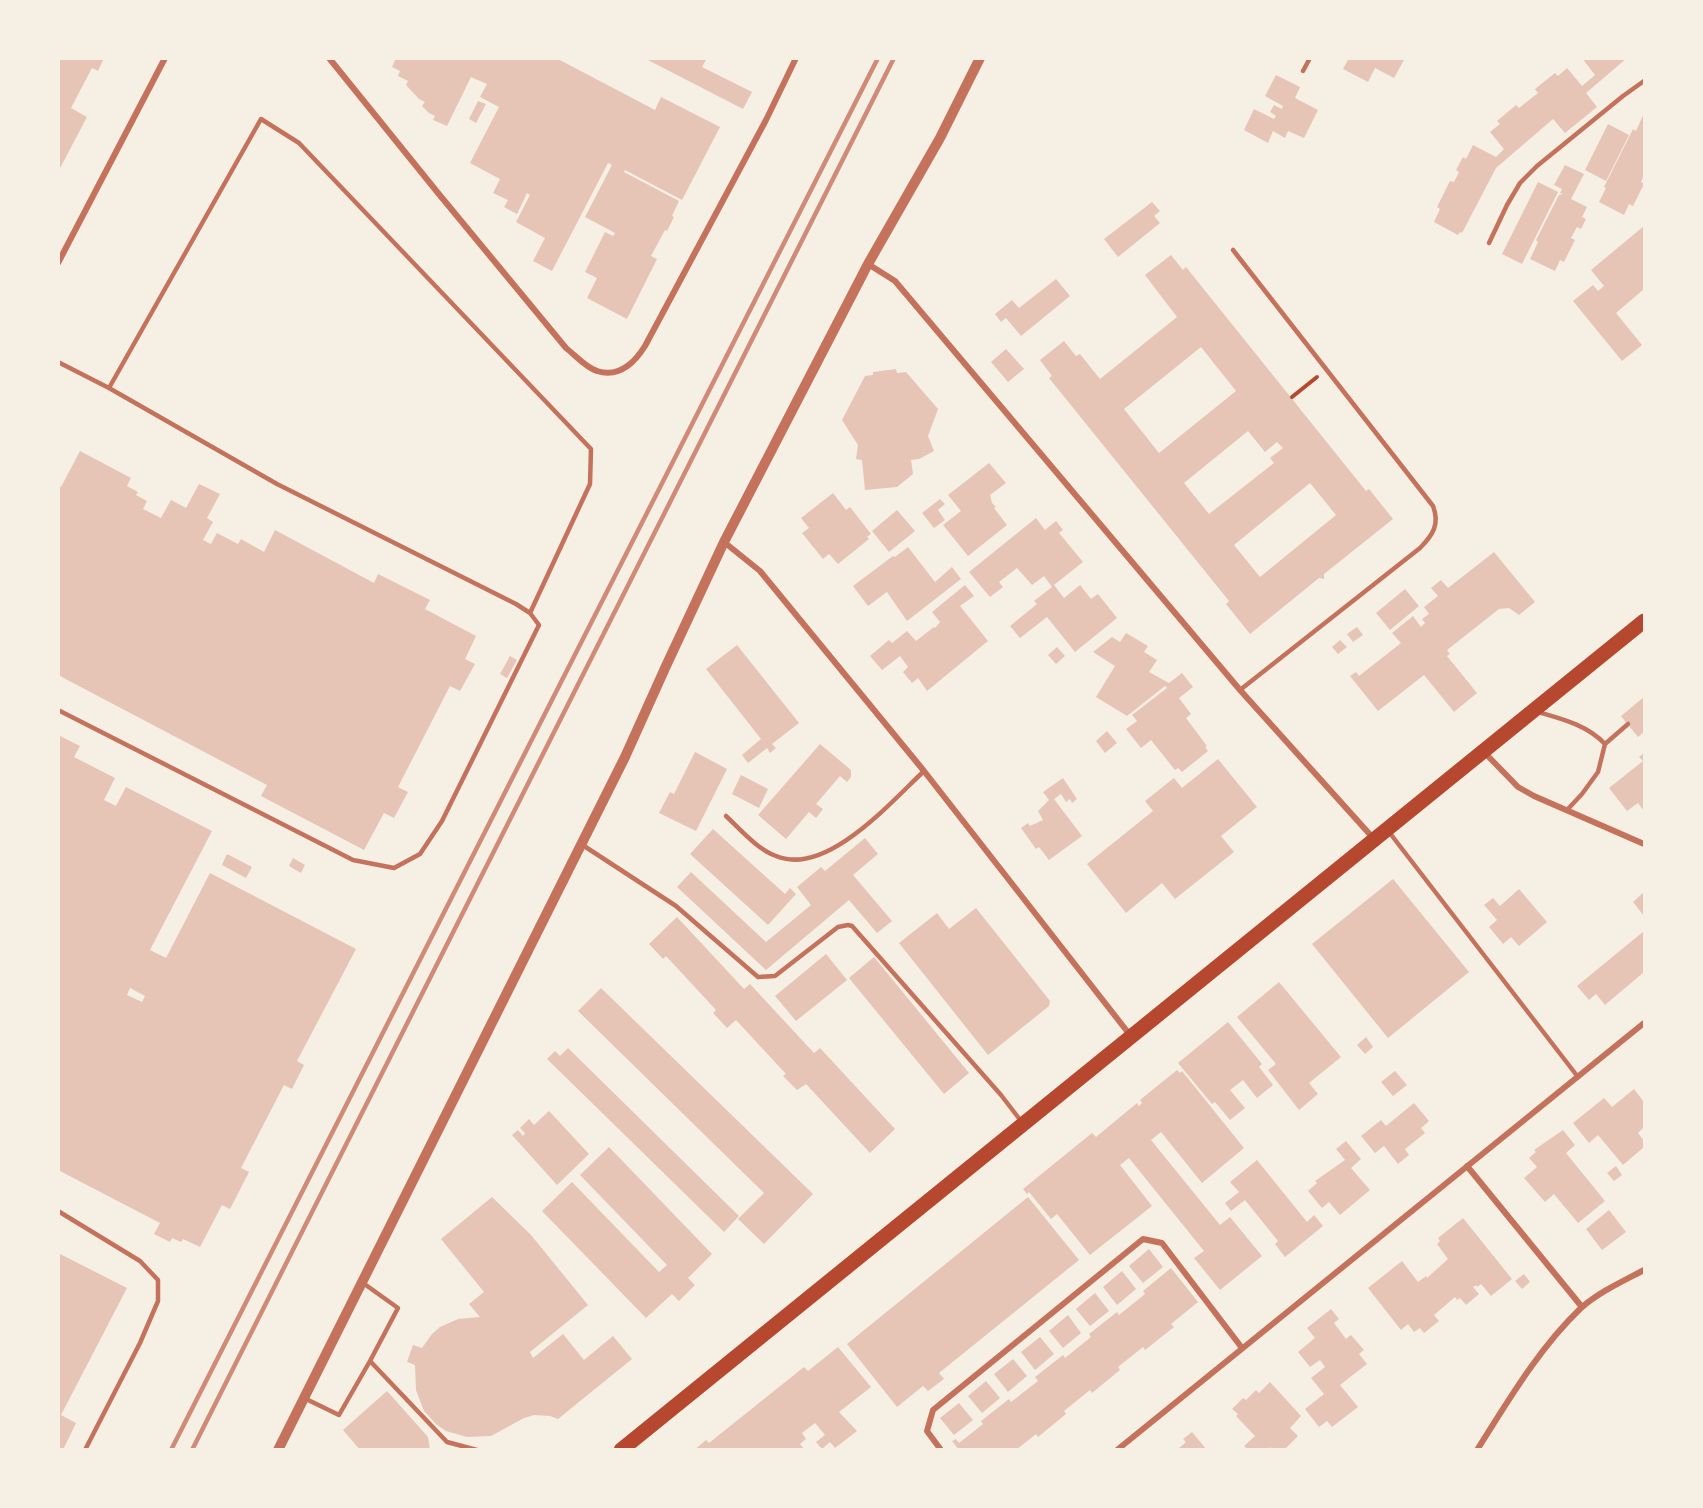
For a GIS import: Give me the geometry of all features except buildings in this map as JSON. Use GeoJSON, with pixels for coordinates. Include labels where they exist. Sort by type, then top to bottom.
{"type":"FeatureCollection","features":[{"type":"Feature","properties":{"kind":"main road"},"geometry":{"type":"LineString","coordinates":[[621,1449],[1644,621]]}},
{"type":"Feature","properties":{"kind":"street"},"geometry":{"type":"LineString","coordinates":[[58,263],[165,58]]}},
{"type":"Feature","properties":{"kind":"street"},"geometry":{"type":"LineString","coordinates":[[329,58],[566,348],[599,372],[627,367],[636,361],[760,131],[796,58]]}},
{"type":"Feature","properties":{"kind":"street"},"geometry":{"type":"LineString","coordinates":[[279,1449],[626,757],[724,542],[868,264],[940,138],[980,58]]}},
{"type":"Feature","properties":{"kind":"street"},"geometry":{"type":"LineString","coordinates":[[868,264],[895,281],[1240,690],[1374,840]]}},
{"type":"Feature","properties":{"kind":"street"},"geometry":{"type":"LineString","coordinates":[[724,542],[760,570],[924,771],[1131,1035]]}},
{"type":"Feature","properties":{"kind":"street"},"geometry":{"type":"LineString","coordinates":[[1483,751],[1518,787],[1644,844]]}},
{"type":"Feature","properties":{"kind":"street"},"geometry":{"type":"LineString","coordinates":[[1117,1449],[1644,1023]]}},
{"type":"Feature","properties":{"kind":"street"},"geometry":{"type":"LineString","coordinates":[[1467,1166],[1582,1307]]}},
{"type":"Feature","properties":{"kind":"street"},"geometry":{"type":"LineString","coordinates":[[941,1449],[927,1431],[933,1410],[1143,1239],[1162,1243],[1242,1348]]}},
{"type":"Feature","properties":{"kind":"street"},"geometry":{"type":"LineString","coordinates":[[1477,1449],[1532,1367],[1582,1307],[1644,1270]]}},
{"type":"Feature","properties":{"kind":"lane"},"geometry":{"type":"LineString","coordinates":[[1304,71],[1310,58]]}},
{"type":"Feature","properties":{"kind":"lane"},"geometry":{"type":"LineString","coordinates":[[1489,243],[1520,183],[1537,166],[1644,81]]}},
{"type":"Feature","properties":{"kind":"lane"},"geometry":{"type":"LineString","coordinates":[[109,388],[261,119],[299,143],[591,449],[590,484],[530,613]]}},
{"type":"Feature","properties":{"kind":"lane"},"geometry":{"type":"LineString","coordinates":[[1233,250],[1433,506],[1437,520],[1432,534],[1420,548],[1240,690]]}},
{"type":"Feature","properties":{"kind":"lane"},"geometry":{"type":"LineString","coordinates":[[58,362],[109,388],[277,484],[516,604],[530,613],[539,625],[442,821],[420,854],[394,868],[353,860],[58,710]]}},
{"type":"Feature","properties":{"kind":"lane"},"geometry":{"type":"LineString","coordinates":[[1535,711],[1583,727],[1605,744]]}},
{"type":"Feature","properties":{"kind":"lane"},"geometry":{"type":"LineString","coordinates":[[1567,810],[1598,772],[1605,744],[1628,724]]}},
{"type":"Feature","properties":{"kind":"lane"},"geometry":{"type":"LineString","coordinates":[[726,816],[767,852],[778,858],[793,860],[809,858],[830,850],[850,838],[924,771]]}},
{"type":"Feature","properties":{"kind":"lane"},"geometry":{"type":"LineString","coordinates":[[1387,830],[1578,1077]]}},
{"type":"Feature","properties":{"kind":"lane"},"geometry":{"type":"LineString","coordinates":[[581,844],[676,906],[758,977],[775,976],[838,927],[852,926],[1022,1123]]}},
{"type":"Feature","properties":{"kind":"lane"},"geometry":{"type":"LineString","coordinates":[[58,1211],[140,1261],[158,1280],[158,1301],[140,1343],[86,1449]]}},
{"type":"Feature","properties":{"kind":"lane"},"geometry":{"type":"LineString","coordinates":[[304,1398],[339,1415],[398,1308],[361,1282]]}},
{"type":"Feature","properties":{"kind":"lane"},"geometry":{"type":"LineString","coordinates":[[370,1361],[447,1442],[477,1449]]}},
{"type":"Feature","properties":{"kind":"path"},"geometry":{"type":"LineString","coordinates":[[1292,397],[1317,377]]}},
{"type":"Feature","properties":{"kind":"railway"},"geometry":{"type":"LineString","coordinates":[[171,1450],[878,58]]}},
{"type":"Feature","properties":{"kind":"railway"},"geometry":{"type":"LineString","coordinates":[[192,1450],[894,58]]}}]}
